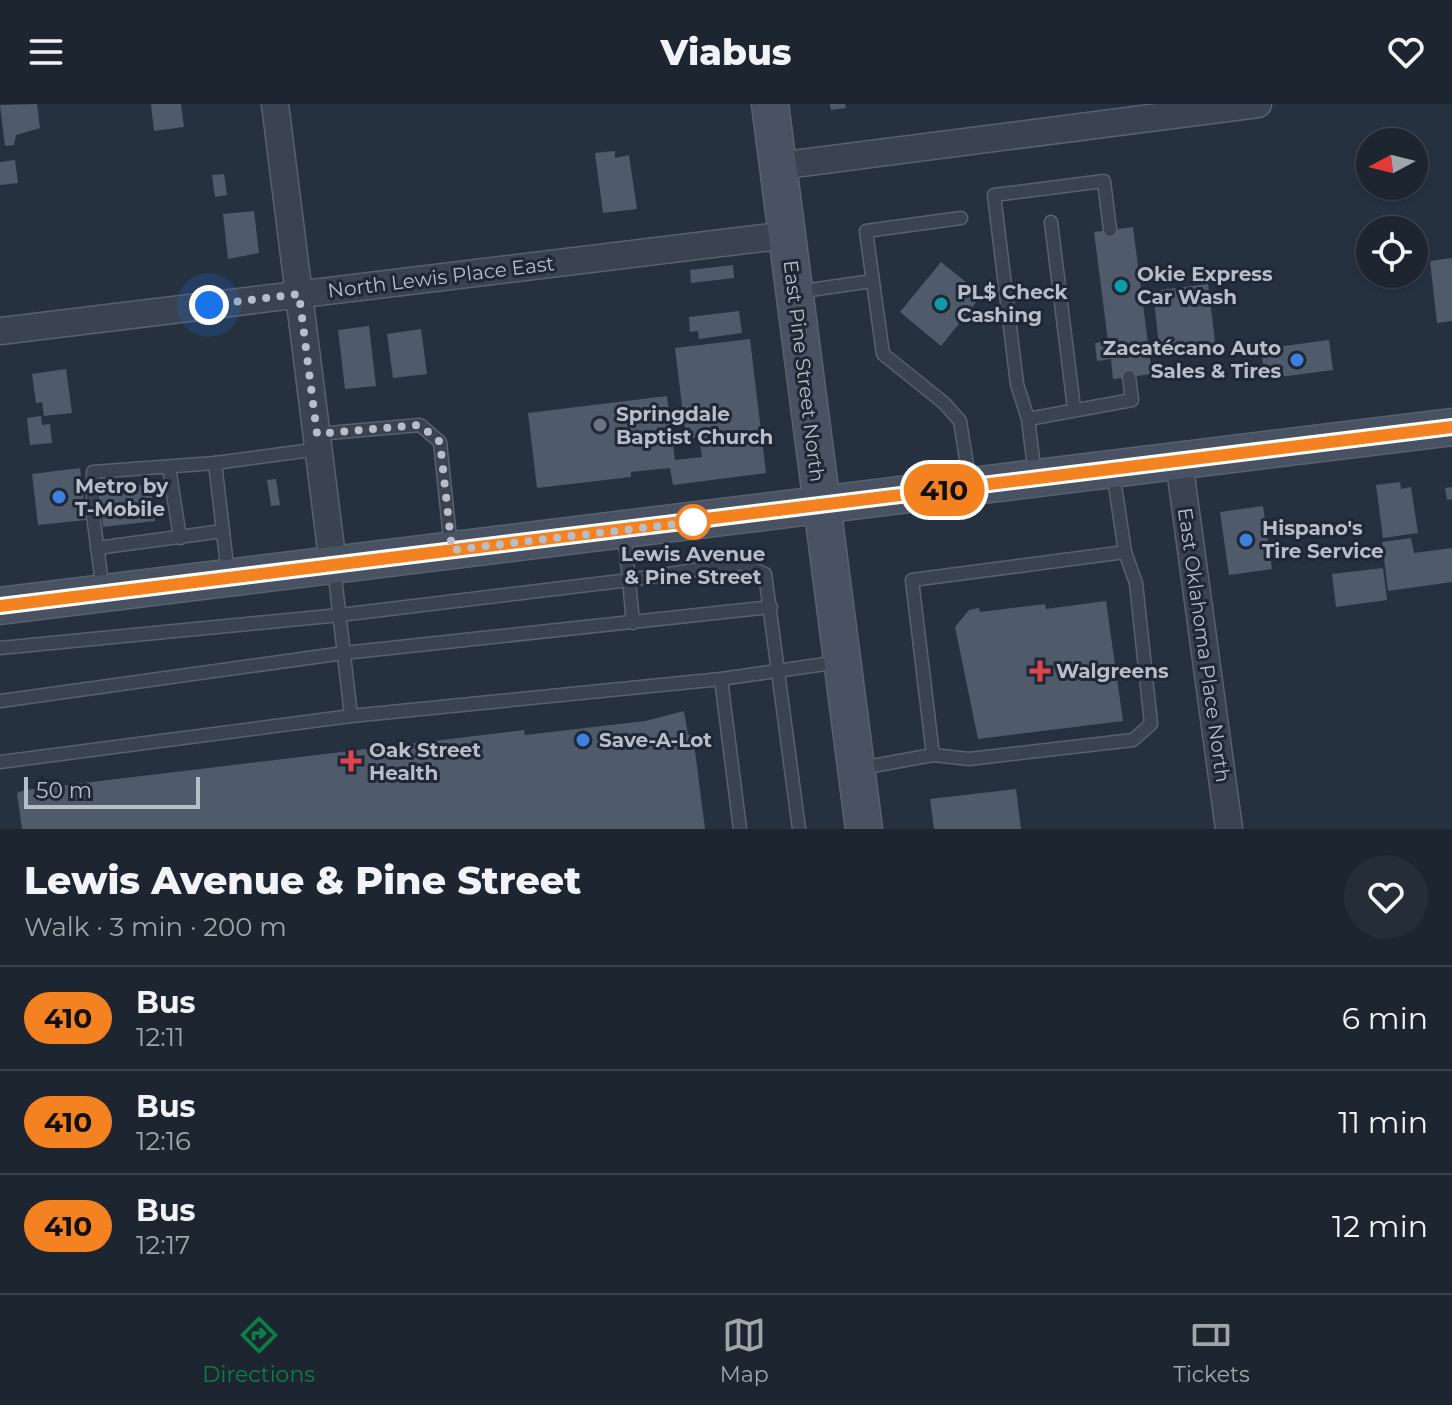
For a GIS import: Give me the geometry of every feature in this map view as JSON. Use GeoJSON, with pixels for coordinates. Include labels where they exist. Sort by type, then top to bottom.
{"type":"FeatureCollection","features":[{"type":"Feature","properties":{"kind":"main road","name":"East Pine Street North"},"geometry":{"type":"LineString","coordinates":[[770,104],[864,829]]}},
{"type":"Feature","properties":{"kind":"main road"},"geometry":{"type":"LineString","coordinates":[[0,606],[1452,427]]}},
{"type":"Feature","properties":{"kind":"street"},"geometry":{"type":"LineString","coordinates":[[275,104],[333,565]]}},
{"type":"Feature","properties":{"kind":"street"},"geometry":{"type":"LineString","coordinates":[[778,166],[1258,104]]}},
{"type":"Feature","properties":{"kind":"street","name":"North Lewis Place East"},"geometry":{"type":"LineString","coordinates":[[0,331],[787,235]]}},
{"type":"Feature","properties":{"kind":"street","name":"East Oklahoma Place North"},"geometry":{"type":"LineString","coordinates":[[1179,461],[1229,829]]}},
{"type":"Feature","properties":{"kind":"lane"},"geometry":{"type":"LineString","coordinates":[[1036,478],[1028,419],[1017,384],[994,195],[1104,181],[1110,230]]}},
{"type":"Feature","properties":{"kind":"lane"},"geometry":{"type":"LineString","coordinates":[[961,218],[866,231],[883,354],[944,403],[960,421],[970,487]]}},
{"type":"Feature","properties":{"kind":"lane"},"geometry":{"type":"LineString","coordinates":[[1051,222],[1074,408]]}},
{"type":"Feature","properties":{"kind":"lane"},"geometry":{"type":"LineString","coordinates":[[794,292],[872,281]]}},
{"type":"Feature","properties":{"kind":"lane"},"geometry":{"type":"LineString","coordinates":[[1028,419],[1074,408],[1132,400],[1129,377]]}},
{"type":"Feature","properties":{"kind":"lane"},"geometry":{"type":"LineString","coordinates":[[103,594],[93,472],[215,463],[420,425],[440,442],[452,550]]}},
{"type":"Feature","properties":{"kind":"lane"},"geometry":{"type":"LineString","coordinates":[[215,463],[228,577]]}},
{"type":"Feature","properties":{"kind":"lane"},"geometry":{"type":"LineString","coordinates":[[169,467],[180,538]]}},
{"type":"Feature","properties":{"kind":"lane"},"geometry":{"type":"LineString","coordinates":[[856,768],[933,755],[969,759],[1133,740],[1151,724],[1136,583],[1125,552],[1112,469]]}},
{"type":"Feature","properties":{"kind":"lane"},"geometry":{"type":"LineString","coordinates":[[624,530],[633,623]]}},
{"type":"Feature","properties":{"kind":"lane"},"geometry":{"type":"LineString","coordinates":[[97,548],[223,531]]}},
{"type":"Feature","properties":{"kind":"lane"},"geometry":{"type":"LineString","coordinates":[[933,755],[912,580],[1125,552]]}},
{"type":"Feature","properties":{"kind":"lane"},"geometry":{"type":"LineString","coordinates":[[0,648],[340,615],[629,580],[741,563],[765,574],[799,829]]}},
{"type":"Feature","properties":{"kind":"lane"},"geometry":{"type":"LineString","coordinates":[[333,565],[351,716]]}},
{"type":"Feature","properties":{"kind":"lane"},"geometry":{"type":"LineString","coordinates":[[0,701],[344,653],[771,607]]}},
{"type":"Feature","properties":{"kind":"lane"},"geometry":{"type":"LineString","coordinates":[[0,762],[351,716],[721,679],[842,662]]}},
{"type":"Feature","properties":{"kind":"lane"},"geometry":{"type":"LineString","coordinates":[[721,679],[740,829]]}},
{"type":"Feature","properties":{"kind":"building"},"geometry":{"type":"Polygon","coordinates":[[[37,104],[40,128],[16,135],[14,145],[5,146],[0,105],[37,104]]]}},
{"type":"Feature","properties":{"kind":"building"},"geometry":{"type":"Polygon","coordinates":[[[151,104],[181,104],[184,127],[154,131],[151,104]]]}},
{"type":"Feature","properties":{"kind":"building"},"geometry":{"type":"Polygon","coordinates":[[[830,104],[845,104],[846,108],[831,110],[830,104]]]}},
{"type":"Feature","properties":{"kind":"building"},"geometry":{"type":"Polygon","coordinates":[[[615,151],[615,158],[629,155],[637,209],[603,213],[595,153],[615,151]]]}},
{"type":"Feature","properties":{"kind":"building"},"geometry":{"type":"Polygon","coordinates":[[[15,160],[18,183],[0,185],[0,162],[15,160]]]}},
{"type":"Feature","properties":{"kind":"building"},"geometry":{"type":"Polygon","coordinates":[[[224,174],[227,195],[215,197],[212,175],[224,174]]]}},
{"type":"Feature","properties":{"kind":"building"},"geometry":{"type":"Polygon","coordinates":[[[254,211],[259,253],[228,259],[223,214],[254,211]]]}},
{"type":"Feature","properties":{"kind":"building","name":"Okie Express Car Wash"},"geometry":{"type":"Polygon","coordinates":[[[1133,227],[1152,374],[1113,379],[1111,359],[1097,361],[1095,343],[1108,341],[1094,232],[1133,227]]]}},
{"type":"Feature","properties":{"kind":"building"},"geometry":{"type":"Polygon","coordinates":[[[1452,258],[1452,321],[1437,323],[1430,261],[1452,258]]]}},
{"type":"Feature","properties":{"kind":"building","name":"PL$ Check Cashing"},"geometry":{"type":"Polygon","coordinates":[[[941,262],[982,295],[941,346],[900,312],[941,262]]]}},
{"type":"Feature","properties":{"kind":"building"},"geometry":{"type":"Polygon","coordinates":[[[733,265],[734,278],[691,283],[690,270],[733,265]]]}},
{"type":"Feature","properties":{"kind":"building"},"geometry":{"type":"Polygon","coordinates":[[[1208,284],[1216,349],[1160,355],[1153,291],[1208,284]]]}},
{"type":"Feature","properties":{"kind":"building"},"geometry":{"type":"Polygon","coordinates":[[[739,311],[742,333],[699,339],[698,331],[690,332],[689,317],[739,311]]]}},
{"type":"Feature","properties":{"kind":"building"},"geometry":{"type":"Polygon","coordinates":[[[369,326],[376,386],[345,389],[338,330],[369,326]]]}},
{"type":"Feature","properties":{"kind":"building"},"geometry":{"type":"Polygon","coordinates":[[[421,329],[427,374],[393,378],[387,334],[421,329]]]}},
{"type":"Feature","properties":{"kind":"building","name":"Springdale Baptist Church"},"geometry":{"type":"Polygon","coordinates":[[[750,339],[766,473],[673,485],[670,468],[631,472],[631,477],[537,488],[528,413],[667,396],[675,460],[702,457],[699,437],[686,439],[675,348],[750,339]]]}},
{"type":"Feature","properties":{"kind":"building","name":"Zacatécano Auto Sales & Tires"},"geometry":{"type":"Polygon","coordinates":[[[1329,340],[1333,370],[1265,379],[1261,349],[1329,340]]]}},
{"type":"Feature","properties":{"kind":"building"},"geometry":{"type":"Polygon","coordinates":[[[66,369],[72,413],[44,416],[42,402],[36,403],[32,374],[66,369]]]}},
{"type":"Feature","properties":{"kind":"building"},"geometry":{"type":"Polygon","coordinates":[[[41,416],[42,425],[50,424],[52,443],[30,445],[27,418],[41,416]]]}},
{"type":"Feature","properties":{"kind":"building","name":"Metro by T-Mobile"},"geometry":{"type":"Polygon","coordinates":[[[80,468],[86,520],[38,525],[32,474],[80,468]]]}},
{"type":"Feature","properties":{"kind":"building"},"geometry":{"type":"Polygon","coordinates":[[[276,479],[280,505],[271,506],[267,480],[276,479]]]}},
{"type":"Feature","properties":{"kind":"building"},"geometry":{"type":"Polygon","coordinates":[[[1400,482],[1401,489],[1411,487],[1418,533],[1383,538],[1376,485],[1400,482]]]}},
{"type":"Feature","properties":{"kind":"building"},"geometry":{"type":"Polygon","coordinates":[[[150,484],[155,521],[103,527],[99,490],[150,484]]]}},
{"type":"Feature","properties":{"kind":"building"},"geometry":{"type":"Polygon","coordinates":[[[1452,487],[1452,499],[1447,500],[1445,488],[1452,487]]]}},
{"type":"Feature","properties":{"kind":"building","name":"Hispano's Tire Service"},"geometry":{"type":"Polygon","coordinates":[[[1263,506],[1272,569],[1229,575],[1220,512],[1263,506]]]}},
{"type":"Feature","properties":{"kind":"building"},"geometry":{"type":"Polygon","coordinates":[[[1411,538],[1414,553],[1452,548],[1452,582],[1388,591],[1382,542],[1411,538]]]}},
{"type":"Feature","properties":{"kind":"building"},"geometry":{"type":"Polygon","coordinates":[[[1383,568],[1387,600],[1336,607],[1332,574],[1383,568]]]}},
{"type":"Feature","properties":{"kind":"building","name":"Walgreens"},"geometry":{"type":"Polygon","coordinates":[[[1106,601],[1123,721],[978,739],[955,627],[969,610],[979,608],[980,612],[1045,604],[1046,609],[1106,601]]]}},
{"type":"Feature","properties":{"kind":"building"},"geometry":{"type":"Polygon","coordinates":[[[684,711],[688,735],[693,735],[705,829],[22,829],[17,793],[25,790],[524,730],[525,735],[645,721],[684,711]]]}},
{"type":"Feature","properties":{"kind":"building"},"geometry":{"type":"Polygon","coordinates":[[[1016,789],[1021,829],[934,829],[930,799],[1016,789]]]}},
{"type":"Feature","properties":{"kind":"bus line","name":"410"},"geometry":{"type":"LineString","coordinates":[[0,606],[1452,427]]}},
{"type":"Feature","properties":{"kind":"place","name":"Okie Express Car Wash"},"geometry":{"type":"Point","coordinates":[1121,286]}},
{"type":"Feature","properties":{"kind":"place","name":"PL$ Check Cashing"},"geometry":{"type":"Point","coordinates":[941,304]}},
{"type":"Feature","properties":{"kind":"place","name":"Zacatécano Auto Sales & Tires"},"geometry":{"type":"Point","coordinates":[1297,360]}},
{"type":"Feature","properties":{"kind":"place","name":"Springdale Baptist Church"},"geometry":{"type":"Point","coordinates":[600,425]}},
{"type":"Feature","properties":{"kind":"place","name":"Metro by T-Mobile"},"geometry":{"type":"Point","coordinates":[59,497]}},
{"type":"Feature","properties":{"kind":"place","name":"Lewis Avenue & Pine Street"},"geometry":{"type":"Point","coordinates":[693,522]}},
{"type":"Feature","properties":{"kind":"place","name":"Hispano's Tire Service"},"geometry":{"type":"Point","coordinates":[1246,540]}},
{"type":"Feature","properties":{"kind":"place","name":"Walgreens"},"geometry":{"type":"Point","coordinates":[1040,671]}},
{"type":"Feature","properties":{"kind":"place","name":"Save-A-Lot"},"geometry":{"type":"Point","coordinates":[583,740]}},
{"type":"Feature","properties":{"kind":"place","name":"Oak Street Health"},"geometry":{"type":"Point","coordinates":[351,761]}},
{"type":"Feature","properties":{"kind":"route"},"geometry":{"type":"LineString","coordinates":[[209,305],[299,294],[317,434],[420,425],[440,442],[452,550],[693,522]]}}]}
